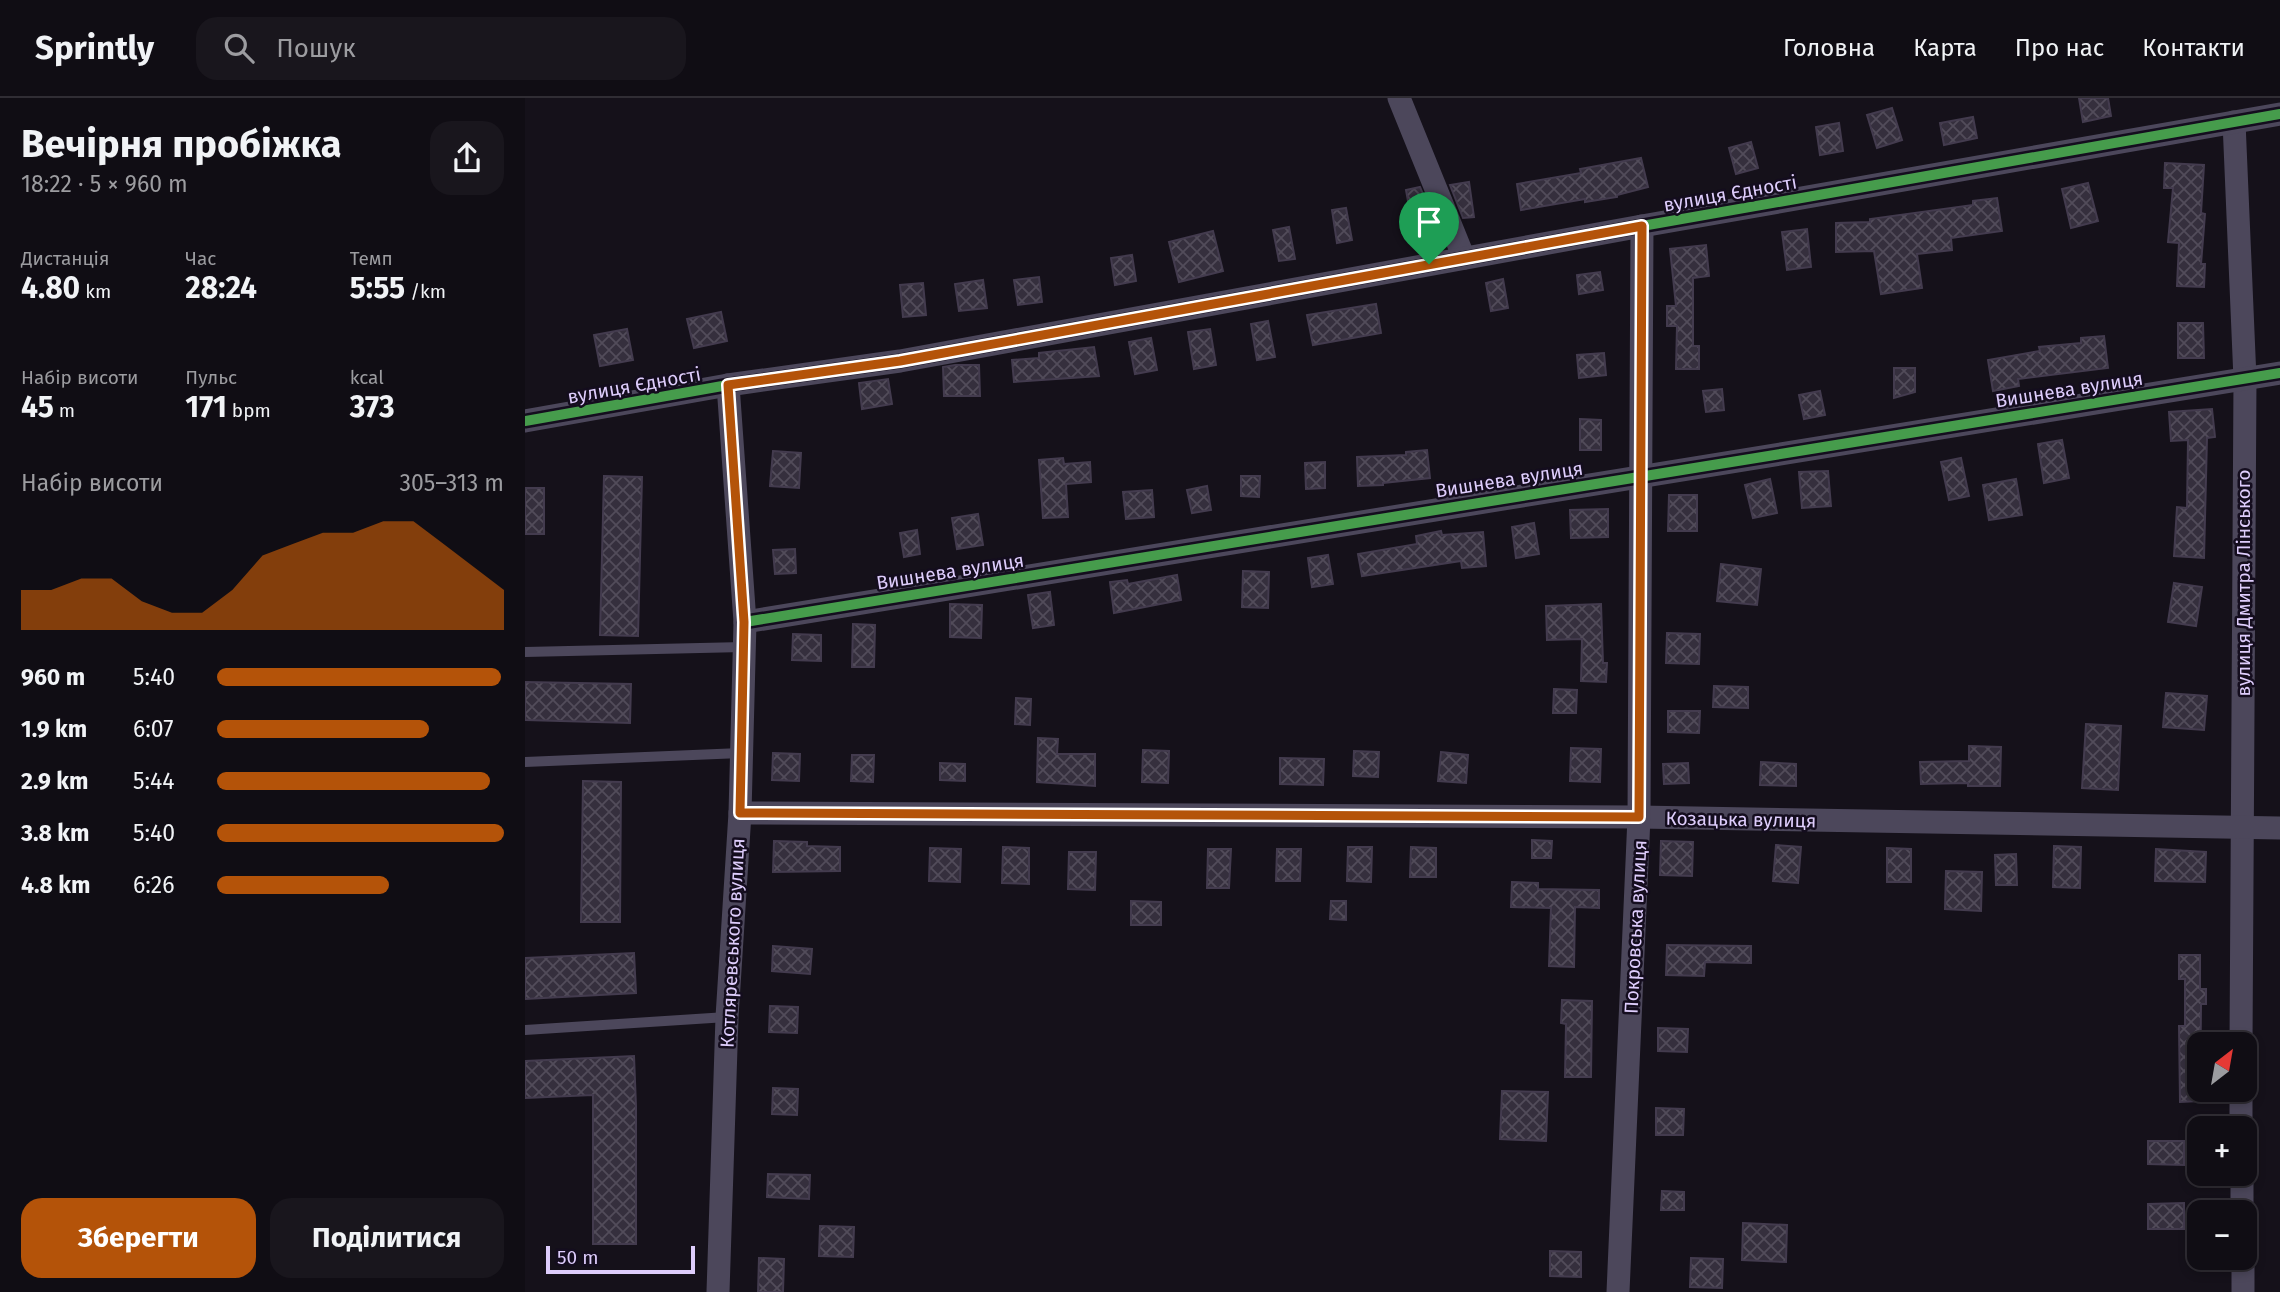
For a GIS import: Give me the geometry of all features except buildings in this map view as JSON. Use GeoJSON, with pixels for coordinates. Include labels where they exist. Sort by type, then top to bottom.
{"type":"FeatureCollection","features":[{"type":"Feature","properties":{"kind":"street"},"geometry":{"type":"LineString","coordinates":[[1399,98],[1464,258]]}},
{"type":"Feature","properties":{"kind":"street","name":"вулиця Єдності"},"geometry":{"type":"LineString","coordinates":[[525,421],[728,385],[900,361],[1642,226],[2280,114]]}},
{"type":"Feature","properties":{"kind":"street","name":"вулиця Дмитра Лінського"},"geometry":{"type":"LineString","coordinates":[[2234,122],[2245,379],[2241,1032]]}},
{"type":"Feature","properties":{"kind":"street","name":"Покровська вулиця"},"geometry":{"type":"LineString","coordinates":[[1618,1292],[1639,817],[1642,226]]}},
{"type":"Feature","properties":{"kind":"street","name":"Вишнева вулиця"},"geometry":{"type":"LineString","coordinates":[[744,622],[2280,373]]}},
{"type":"Feature","properties":{"kind":"street","name":"Котляревського вулиця"},"geometry":{"type":"LineString","coordinates":[[718,1292],[726,1017],[740,813],[744,648],[728,385]]}},
{"type":"Feature","properties":{"kind":"street","name":"Козацька вулиця"},"geometry":{"type":"LineString","coordinates":[[740,813],[1639,817],[2280,828]]}},
{"type":"Feature","properties":{"kind":"street"},"geometry":{"type":"LineString","coordinates":[[2243,1270],[2243,1292]]}},
{"type":"Feature","properties":{"kind":"lane"},"geometry":{"type":"LineString","coordinates":[[525,652],[744,648]]}},
{"type":"Feature","properties":{"kind":"lane"},"geometry":{"type":"LineString","coordinates":[[525,762],[741,752]]}},
{"type":"Feature","properties":{"kind":"lane"},"geometry":{"type":"LineString","coordinates":[[525,1030],[726,1017]]}},
{"type":"Feature","properties":{"kind":"cycle path"},"geometry":{"type":"LineString","coordinates":[[525,421],[728,385],[900,361],[1642,226],[2280,114]]}},
{"type":"Feature","properties":{"kind":"cycle path"},"geometry":{"type":"LineString","coordinates":[[745,622],[2280,373]]}},
{"type":"Feature","properties":{"kind":"route"},"geometry":{"type":"LineString","coordinates":[[1642,226],[1639,817],[740,813],[744,622],[728,385],[900,361],[1429,264],[1642,226]]}}]}
